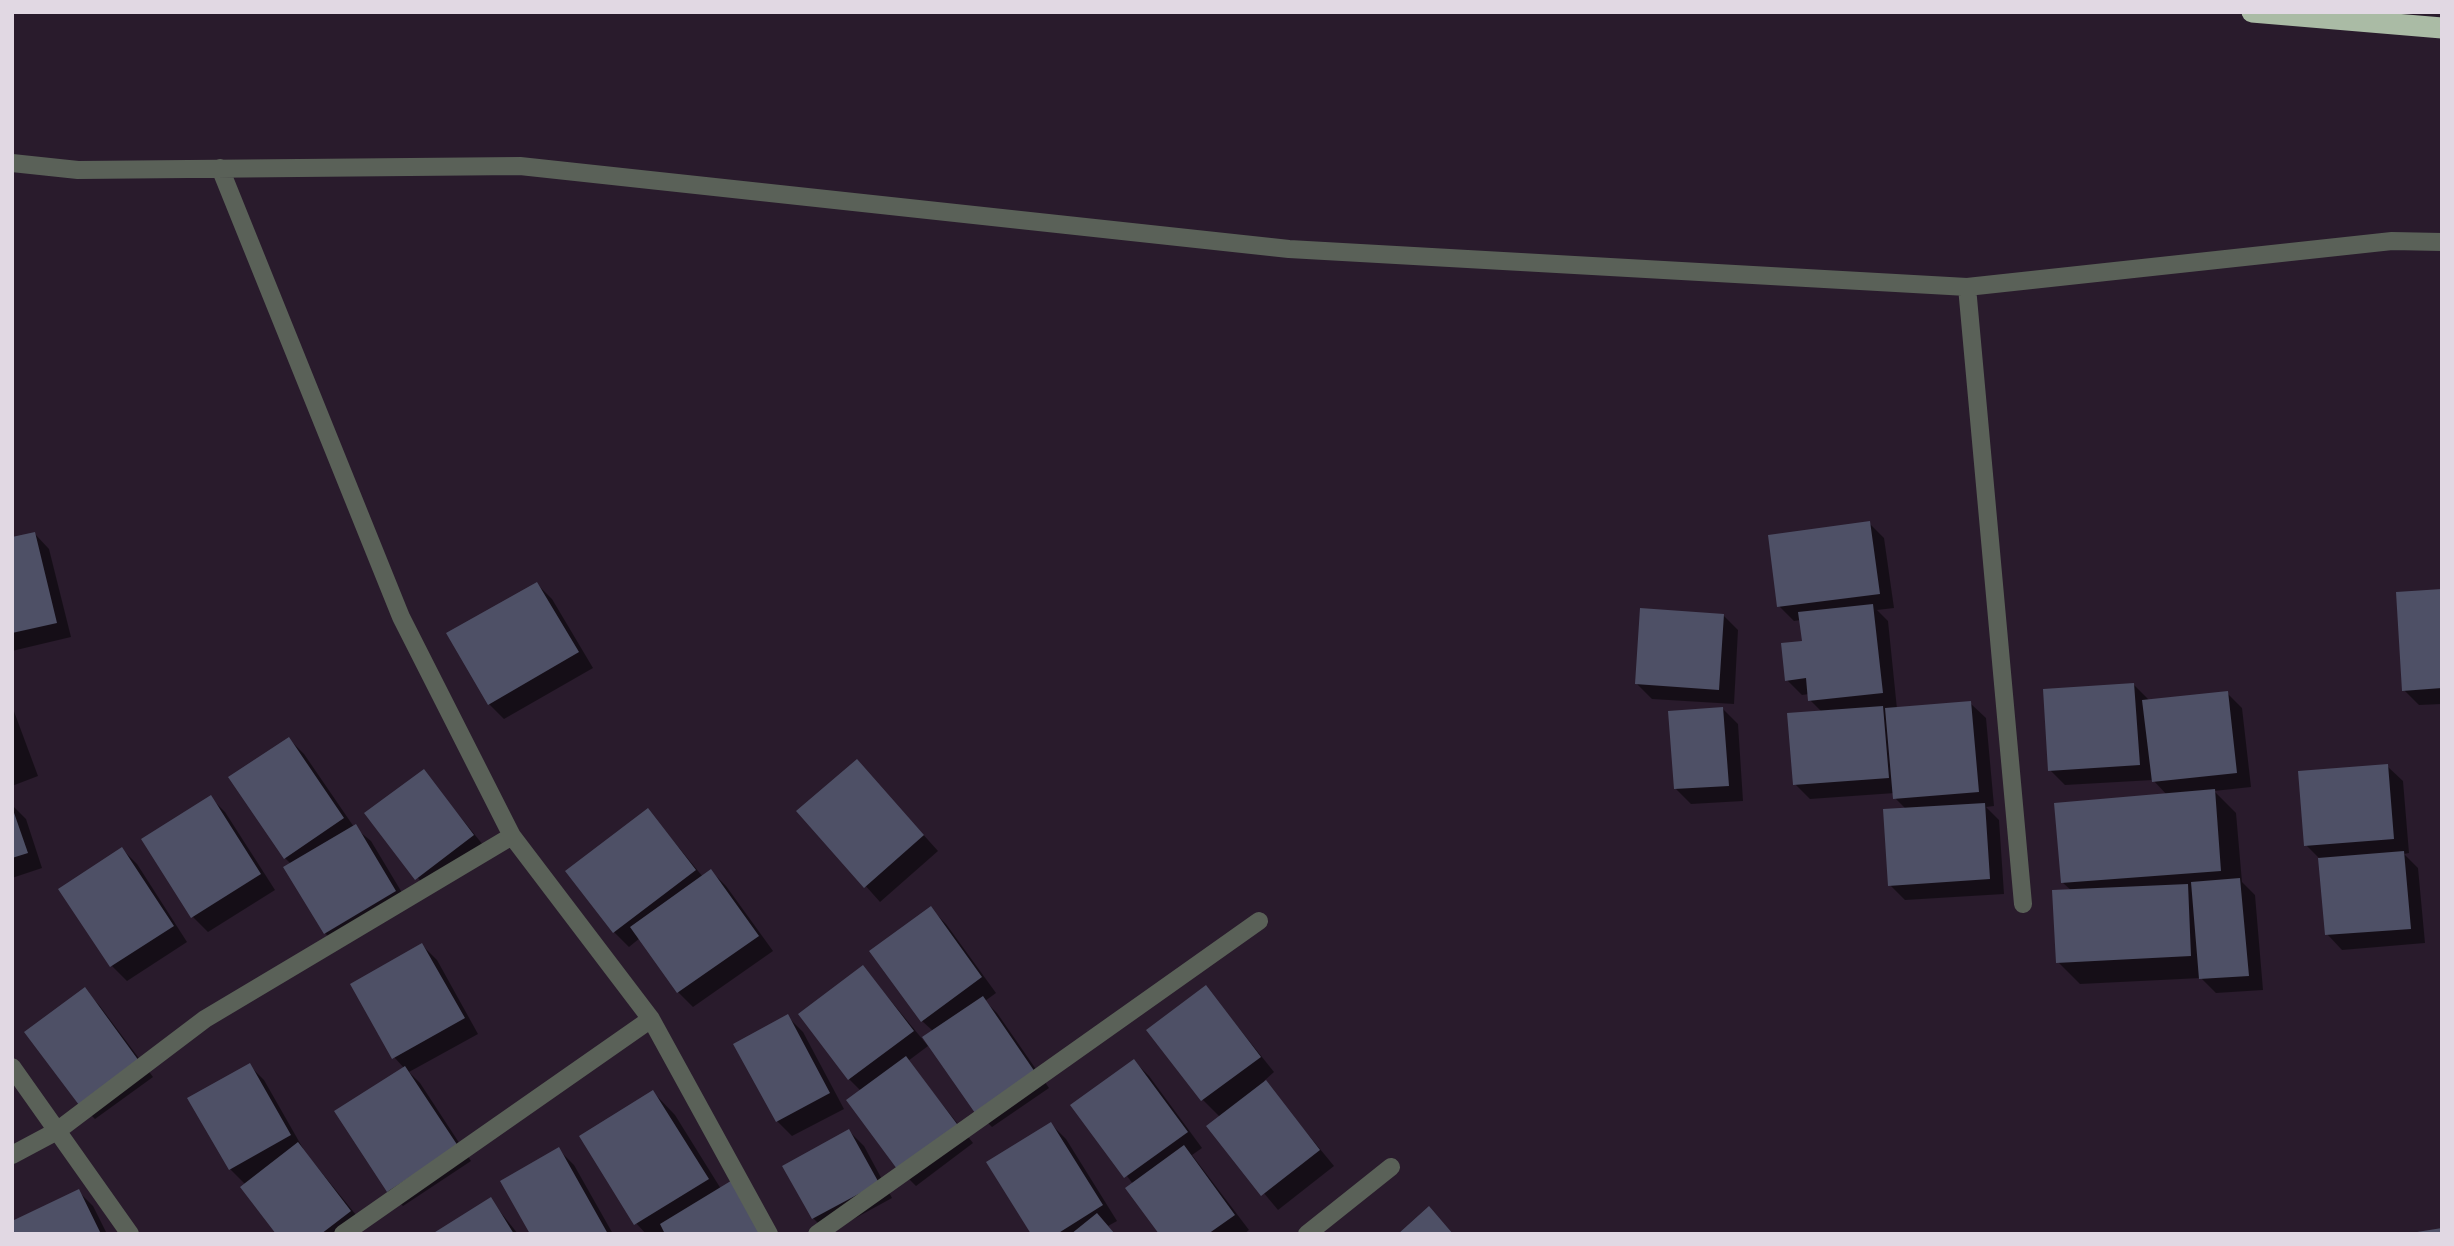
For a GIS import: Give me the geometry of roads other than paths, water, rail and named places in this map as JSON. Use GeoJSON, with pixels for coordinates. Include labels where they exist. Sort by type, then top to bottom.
{"type":"FeatureCollection","features":[{"type":"Feature","properties":{"kind":"highway"},"geometry":{"type":"LineString","coordinates":[[2252,12],[2442,28]]}},
{"type":"Feature","properties":{"kind":"street"},"geometry":{"type":"LineString","coordinates":[[12,163],[78,170],[520,166],[1289,248],[1967,287],[2392,241],[2442,242]]}},
{"type":"Feature","properties":{"kind":"street"},"geometry":{"type":"LineString","coordinates":[[220,168],[401,617],[512,836],[651,1019],[769,1234]]}},
{"type":"Feature","properties":{"kind":"street"},"geometry":{"type":"LineString","coordinates":[[1967,287],[2023,904]]}},
{"type":"Feature","properties":{"kind":"street"},"geometry":{"type":"LineString","coordinates":[[12,1155],[57,1131],[205,1019],[512,836]]}},
{"type":"Feature","properties":{"kind":"street"},"geometry":{"type":"LineString","coordinates":[[817,1234],[1259,921]]}},
{"type":"Feature","properties":{"kind":"street"},"geometry":{"type":"LineString","coordinates":[[343,1234],[651,1019]]}},
{"type":"Feature","properties":{"kind":"street"},"geometry":{"type":"LineString","coordinates":[[12,1068],[130,1234]]}},
{"type":"Feature","properties":{"kind":"street"},"geometry":{"type":"LineString","coordinates":[[1307,1234],[1391,1167]]}}]}
